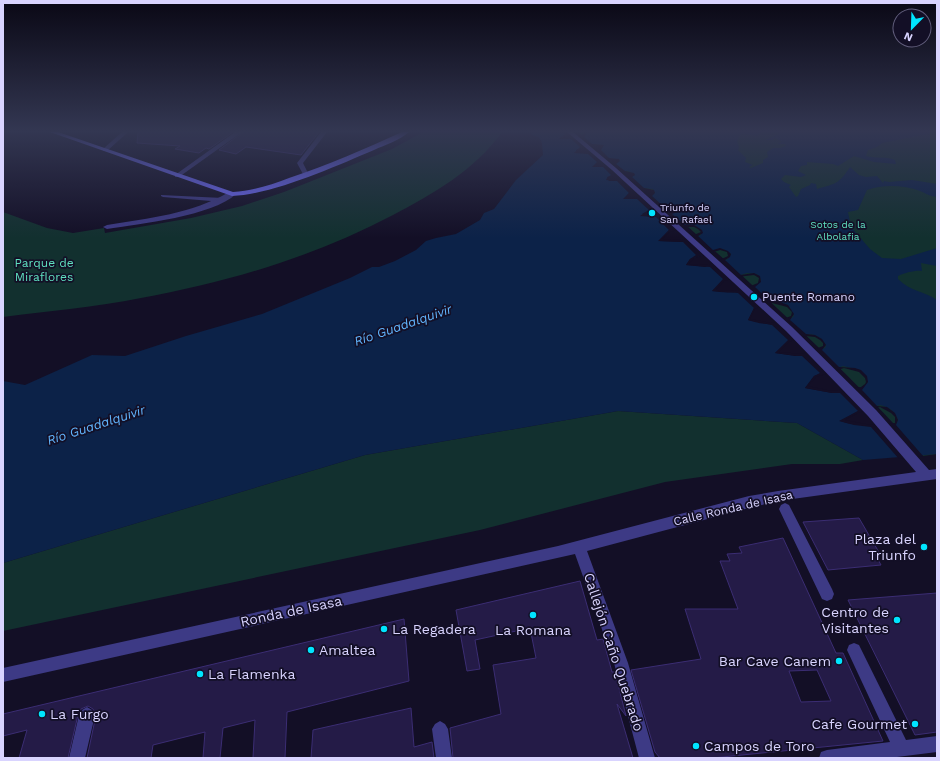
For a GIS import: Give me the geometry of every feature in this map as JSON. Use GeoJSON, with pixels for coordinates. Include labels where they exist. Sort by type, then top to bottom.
{"type":"FeatureCollection","features":[{"type":"Feature","properties":{"kind":"street"},"geometry":{"type":"LineString","coordinates":[[153,168],[232,194],[246,194],[326,168]]}},
{"type":"Feature","properties":{"kind":"street"},"geometry":{"type":"LineString","coordinates":[[177,176],[189,168]]}},
{"type":"Feature","properties":{"kind":"street"},"geometry":{"type":"LineString","coordinates":[[302,168],[306,175]]}},
{"type":"Feature","properties":{"kind":"street"},"geometry":{"type":"LineString","coordinates":[[611,168],[790,329],[872,413],[912,458],[931,474]]}},
{"type":"Feature","properties":{"kind":"street"},"geometry":{"type":"LineString","coordinates":[[107,227],[176,215],[210,206],[232,194]]}},
{"type":"Feature","properties":{"kind":"street","name":"Calle Ronda de Isasa"},"geometry":{"type":"LineString","coordinates":[[579,547],[749,502],[778,496],[931,474]]}},
{"type":"Feature","properties":{"kind":"street"},"geometry":{"type":"LineString","coordinates":[[785,509],[827,594]]}},
{"type":"Feature","properties":{"kind":"street","name":"Ronda de Isasa"},"geometry":{"type":"LineString","coordinates":[[3,675],[579,547]]}},
{"type":"Feature","properties":{"kind":"street","name":"Callejón Caño Quebrado"},"geometry":{"type":"LineString","coordinates":[[579,547],[621,663],[647,758]]}},
{"type":"Feature","properties":{"kind":"street"},"geometry":{"type":"LineString","coordinates":[[854,650],[902,749]]}},
{"type":"Feature","properties":{"kind":"street"},"geometry":{"type":"LineString","coordinates":[[77,758],[87,715]]}},
{"type":"Feature","properties":{"kind":"street"},"geometry":{"type":"LineString","coordinates":[[440,729],[444,758]]}},
{"type":"Feature","properties":{"kind":"street"},"geometry":{"type":"LineString","coordinates":[[826,758],[937,744]]}},
{"type":"Feature","properties":{"kind":"lane"},"geometry":{"type":"LineString","coordinates":[[163,196],[223,200]]}},
{"type":"Feature","properties":{"kind":"green space","name":"Parque de Miraflores"},"geometry":{"type":"Polygon","coordinates":[[[346,168],[468,168],[438,190],[363,230],[301,256],[270,266],[238,276],[174,292],[72,309],[3,317],[3,212],[47,228],[73,233],[104,228],[105,233],[191,218],[242,206],[284,192],[346,168]]]}},
{"type":"Feature","properties":{"kind":"green space","name":"Sotos de la Albolafia"},"geometry":{"type":"Polygon","coordinates":[[[620,168],[937,168],[937,454],[923,456],[856,384],[737,271],[620,168]]]}},
{"type":"Feature","properties":{"kind":"green space"},"geometry":{"type":"Polygon","coordinates":[[[618,411],[797,423],[863,460],[840,464],[792,464],[665,482],[480,530],[3,631],[3,563],[365,455],[618,411]]]}},
{"type":"Feature","properties":{"kind":"water","name":"Río Guadalquivir"},"geometry":{"type":"Polygon","coordinates":[[[529,168],[800,168],[798,171],[806,175],[801,177],[785,175],[781,179],[791,185],[789,187],[796,197],[801,189],[810,185],[811,183],[816,184],[817,189],[836,182],[843,177],[851,168],[859,175],[866,177],[877,176],[883,183],[884,181],[912,180],[937,184],[937,197],[900,186],[873,188],[867,190],[858,210],[848,212],[851,227],[870,249],[882,258],[901,259],[937,248],[937,266],[921,263],[922,271],[913,271],[903,274],[898,276],[898,279],[913,289],[937,300],[937,454],[863,460],[797,423],[618,411],[365,455],[3,563],[3,381],[25,385],[92,355],[125,356],[186,336],[262,314],[350,278],[372,267],[379,267],[395,261],[416,250],[426,241],[456,234],[480,220],[484,213],[494,209],[516,180],[529,168]],[[628,171],[607,177],[609,181],[615,181],[635,175],[628,171]],[[644,188],[629,193],[624,199],[637,199],[655,193],[653,189],[644,188]],[[670,205],[649,210],[642,214],[651,218],[677,212],[670,205]],[[685,225],[669,230],[659,241],[683,242],[701,235],[702,230],[694,225],[685,225]],[[723,249],[690,259],[686,265],[705,267],[728,259],[731,254],[723,249]],[[747,273],[724,280],[712,291],[738,292],[750,288],[761,280],[757,274],[747,273]],[[774,301],[754,308],[748,320],[766,324],[778,324],[789,320],[794,316],[788,305],[774,301]],[[806,334],[788,341],[775,353],[796,356],[825,348],[826,345],[818,336],[806,334]],[[843,366],[814,376],[805,388],[832,393],[861,389],[868,382],[860,370],[843,366]],[[880,405],[858,411],[840,421],[867,426],[896,424],[898,420],[891,410],[880,405]]]}},
{"type":"Feature","properties":{"kind":"pier"},"geometry":{"type":"Polygon","coordinates":[[[604,168],[621,168],[625,171],[634,173],[635,175],[632,177],[644,188],[654,190],[655,193],[652,196],[664,207],[670,205],[677,212],[672,214],[685,225],[694,225],[702,230],[703,233],[698,236],[713,250],[720,248],[728,251],[731,254],[730,257],[725,260],[741,275],[754,273],[760,276],[761,282],[755,287],[770,301],[788,305],[794,314],[790,320],[806,334],[815,335],[822,339],[826,345],[822,350],[839,367],[855,368],[861,370],[867,376],[868,382],[862,390],[877,406],[887,407],[895,413],[898,420],[896,425],[923,456],[899,459],[871,427],[839,421],[858,411],[840,393],[805,388],[814,376],[820,373],[802,356],[775,353],[788,340],[772,325],[748,320],[754,308],[738,293],[712,291],[723,279],[710,267],[686,265],[690,259],[696,255],[683,242],[658,241],[669,230],[656,217],[640,216],[649,210],[637,199],[623,199],[629,193],[617,181],[606,180],[611,175],[604,168]],[[686,227],[670,232],[662,239],[682,240],[701,232],[694,227],[686,227]],[[720,250],[694,258],[689,264],[709,265],[728,256],[727,252],[720,250]],[[754,275],[724,281],[716,290],[738,291],[758,283],[759,278],[754,275]],[[772,303],[755,309],[750,319],[772,323],[791,316],[792,312],[787,307],[772,303]],[[806,336],[789,342],[779,352],[802,354],[823,346],[823,343],[815,337],[806,336]],[[844,368],[816,377],[808,386],[832,391],[861,387],[866,382],[865,378],[859,372],[844,368]],[[880,407],[858,413],[845,420],[871,425],[895,423],[895,417],[880,407]]]}},
{"type":"Feature","properties":{"kind":"building"},"geometry":{"type":"Polygon","coordinates":[[[859,518],[880,554],[875,554],[881,565],[828,570],[803,522],[859,518]]]}},
{"type":"Feature","properties":{"kind":"building"},"geometry":{"type":"Polygon","coordinates":[[[783,538],[836,653],[843,653],[883,741],[712,758],[660,758],[655,752],[631,670],[701,659],[685,609],[738,609],[720,561],[730,561],[727,554],[742,553],[739,547],[783,538]],[[817,670],[789,671],[801,702],[831,701],[817,670]]]}},
{"type":"Feature","properties":{"kind":"building"},"geometry":{"type":"Polygon","coordinates":[[[580,581],[597,640],[603,639],[612,672],[615,672],[626,716],[617,704],[633,758],[453,758],[450,728],[501,714],[493,665],[536,658],[530,628],[475,640],[480,669],[467,671],[456,610],[580,581]]]}},
{"type":"Feature","properties":{"kind":"building"},"geometry":{"type":"Polygon","coordinates":[[[937,593],[937,732],[915,735],[848,600],[937,593]]]}},
{"type":"Feature","properties":{"kind":"building"},"geometry":{"type":"Polygon","coordinates":[[[404,619],[409,681],[287,712],[285,758],[253,758],[255,720],[223,728],[220,758],[203,758],[205,732],[153,745],[151,758],[87,758],[96,715],[93,709],[88,706],[81,709],[78,715],[68,758],[19,758],[27,730],[3,736],[3,714],[404,619]]]}},
{"type":"Feature","properties":{"kind":"building"},"geometry":{"type":"Polygon","coordinates":[[[411,708],[414,747],[432,742],[434,758],[311,758],[313,730],[411,708]]]}},
{"type":"Feature","properties":{"kind":"place","name":"Triunfo de San Rafael"},"geometry":{"type":"Point","coordinates":[652,213]}},
{"type":"Feature","properties":{"kind":"place","name":"Puente Romano"},"geometry":{"type":"Point","coordinates":[754,297]}},
{"type":"Feature","properties":{"kind":"place","name":"Plaza del Triunfo"},"geometry":{"type":"Point","coordinates":[924,547]}},
{"type":"Feature","properties":{"kind":"place","name":"La Romana"},"geometry":{"type":"Point","coordinates":[533,615]}},
{"type":"Feature","properties":{"kind":"place","name":"Centro de Visitantes"},"geometry":{"type":"Point","coordinates":[897,620]}},
{"type":"Feature","properties":{"kind":"place","name":"La Regadera"},"geometry":{"type":"Point","coordinates":[384,629]}},
{"type":"Feature","properties":{"kind":"place","name":"Amaltea"},"geometry":{"type":"Point","coordinates":[311,650]}},
{"type":"Feature","properties":{"kind":"place","name":"Bar Cave Canem"},"geometry":{"type":"Point","coordinates":[839,661]}},
{"type":"Feature","properties":{"kind":"place","name":"La Flamenka"},"geometry":{"type":"Point","coordinates":[200,674]}},
{"type":"Feature","properties":{"kind":"place","name":"La Furgo"},"geometry":{"type":"Point","coordinates":[42,714]}},
{"type":"Feature","properties":{"kind":"place","name":"Cafe Gourmet"},"geometry":{"type":"Point","coordinates":[915,724]}},
{"type":"Feature","properties":{"kind":"place","name":"Campos de Toro"},"geometry":{"type":"Point","coordinates":[696,746]}}]}
